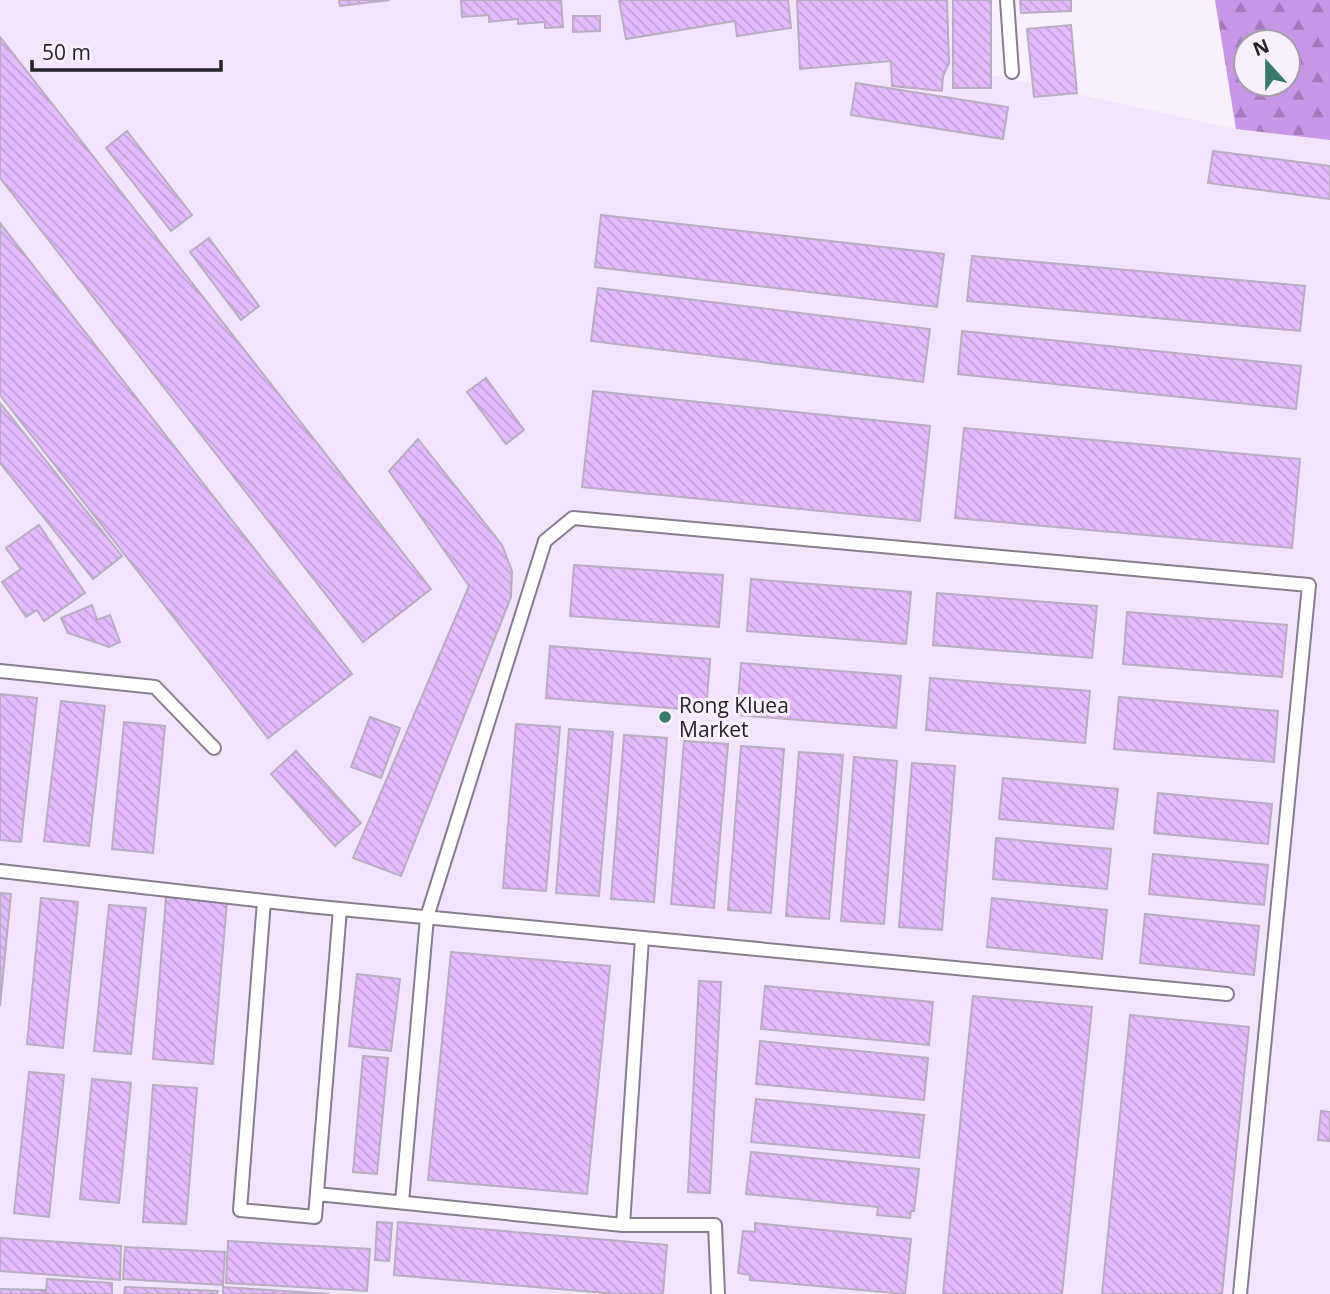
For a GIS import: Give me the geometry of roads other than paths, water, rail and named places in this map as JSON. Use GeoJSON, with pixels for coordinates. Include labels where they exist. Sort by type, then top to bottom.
{"type":"FeatureCollection","features":[{"type":"Feature","properties":{"kind":"lane"},"geometry":{"type":"LineString","coordinates":[[1007,0],[1012,72]]}},
{"type":"Feature","properties":{"kind":"lane"},"geometry":{"type":"LineString","coordinates":[[401,1202],[426,917],[545,541],[573,518],[1309,585],[1241,1294]]}},
{"type":"Feature","properties":{"kind":"lane"},"geometry":{"type":"LineString","coordinates":[[0,671],[155,687],[214,748]]}},
{"type":"Feature","properties":{"kind":"lane"},"geometry":{"type":"LineString","coordinates":[[0,871],[340,909],[1227,994]]}},
{"type":"Feature","properties":{"kind":"lane"},"geometry":{"type":"LineString","coordinates":[[264,901],[240,1210],[315,1217],[340,909]]}},
{"type":"Feature","properties":{"kind":"lane"},"geometry":{"type":"LineString","coordinates":[[623,1224],[642,938]]}},
{"type":"Feature","properties":{"kind":"lane"},"geometry":{"type":"LineString","coordinates":[[317,1194],[623,1224],[715,1225],[718,1294]]}},
{"type":"Feature","properties":{"kind":"place","name":"Rong Kluea Market"},"geometry":{"type":"Point","coordinates":[665,717]}}]}
